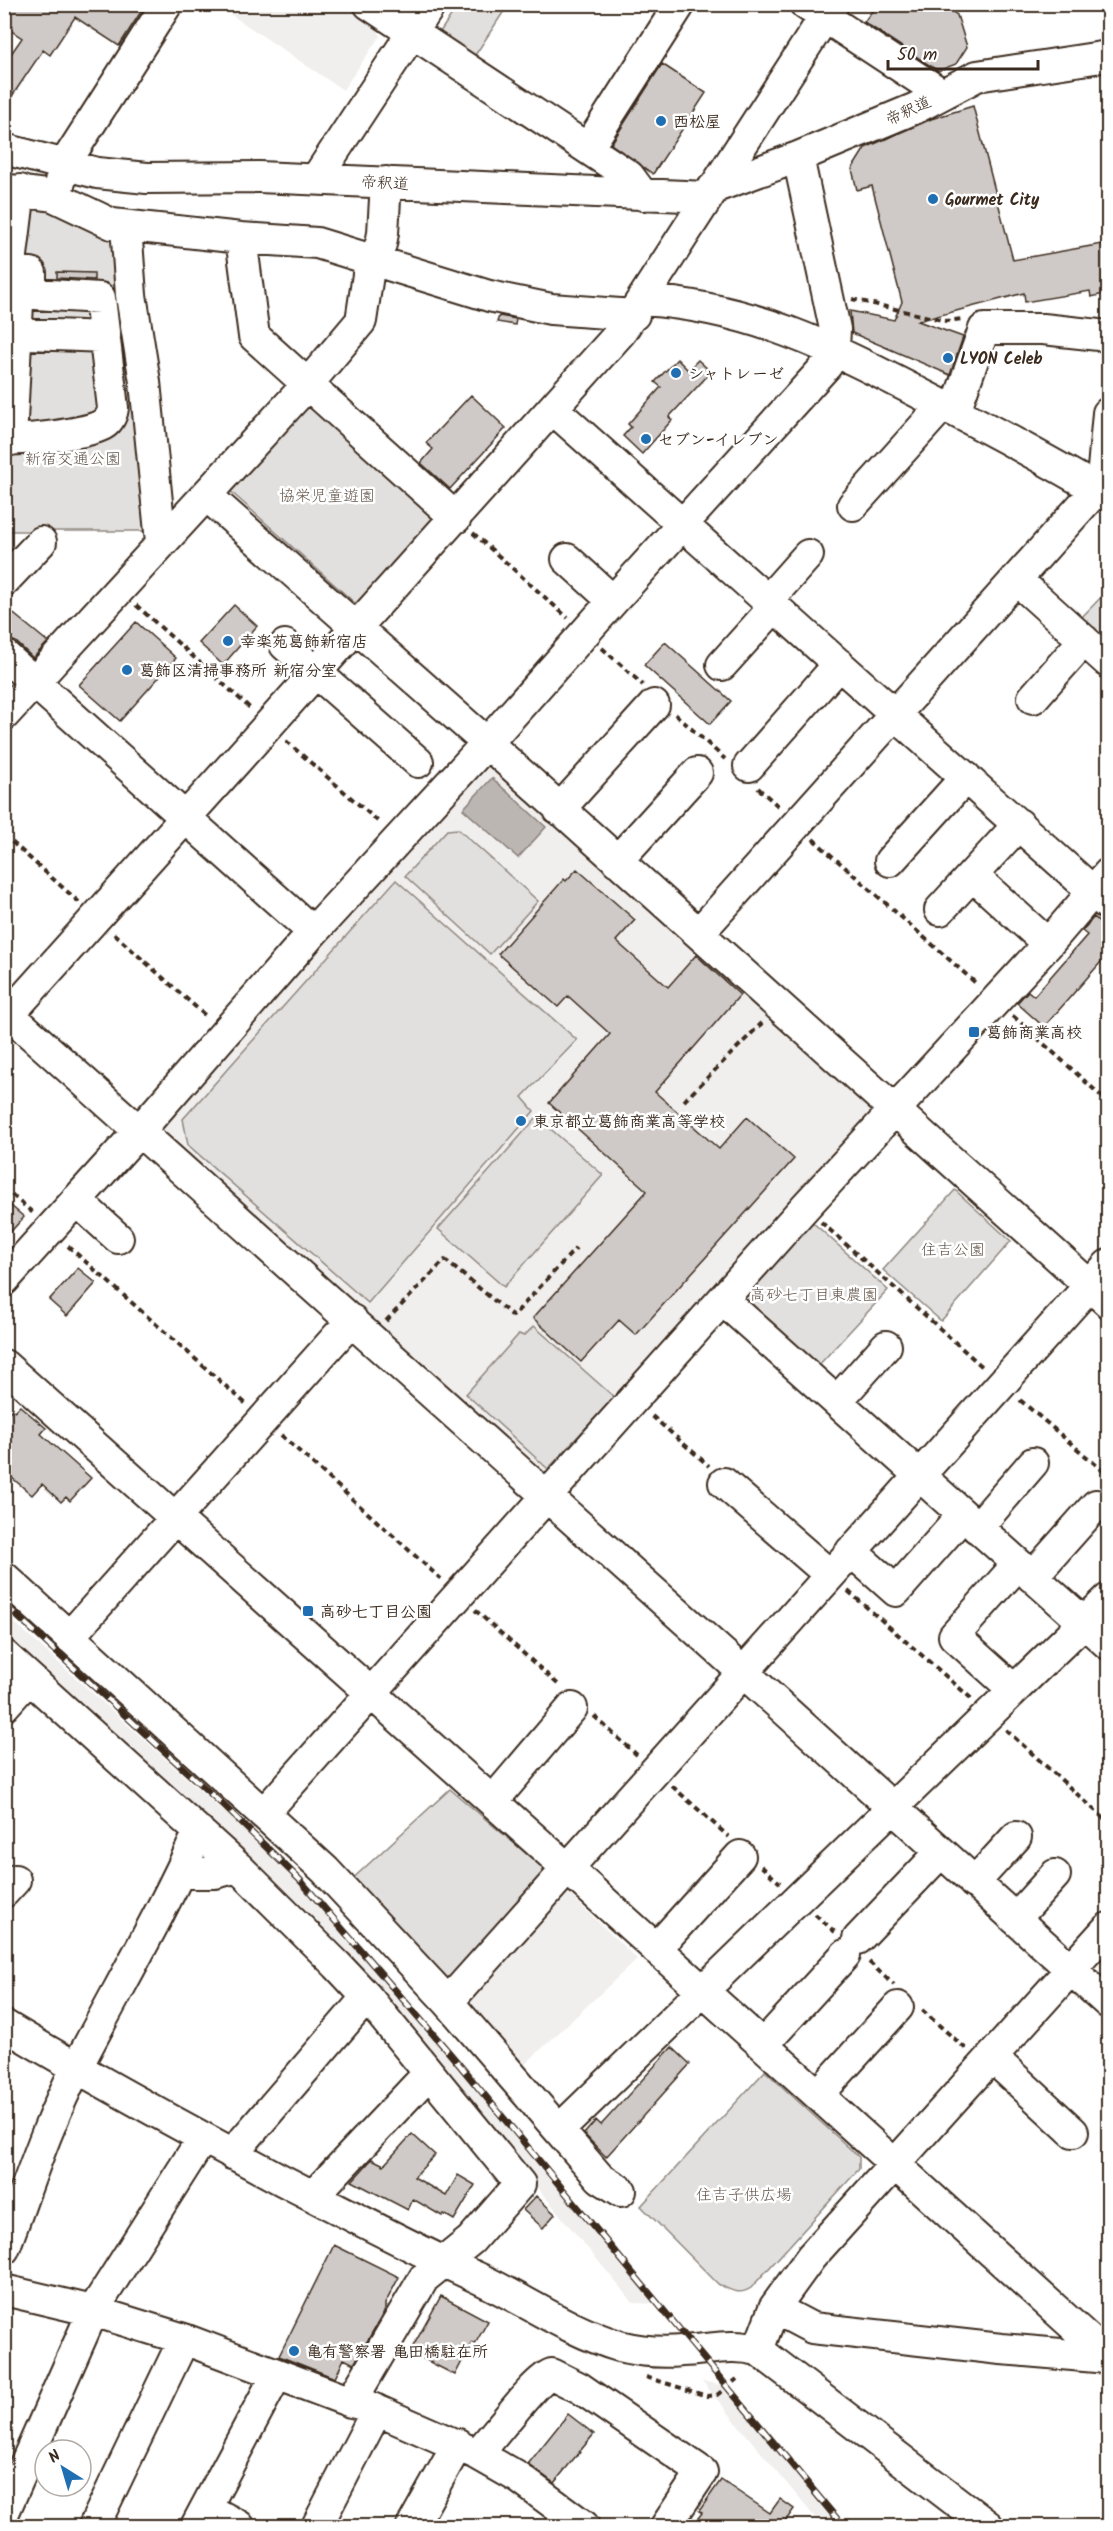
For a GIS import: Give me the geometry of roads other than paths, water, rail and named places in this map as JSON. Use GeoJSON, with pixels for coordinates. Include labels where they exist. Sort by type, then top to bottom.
{"type":"FeatureCollection","features":[{"type":"Feature","properties":{"kind":"street"},"geometry":{"type":"LineString","coordinates":[[53,196],[64,165],[167,4]]}},
{"type":"Feature","properties":{"kind":"street"},"geometry":{"type":"LineString","coordinates":[[369,4],[629,176],[643,195]]}},
{"type":"Feature","properties":{"kind":"street"},"geometry":{"type":"LineString","coordinates":[[316,179],[430,4]]}},
{"type":"Feature","properties":{"kind":"street"},"geometry":{"type":"LineString","coordinates":[[588,148],[680,4]]}},
{"type":"Feature","properties":{"kind":"street"},"geometry":{"type":"LineString","coordinates":[[942,94],[821,9],[710,193],[621,332],[553,408],[461,522],[358,628],[6,1014],[140,1130],[548,1496],[1108,2004]]}},
{"type":"Feature","properties":{"kind":"street","name":"帝釈道"},"geometry":{"type":"LineString","coordinates":[[4,149],[97,173],[147,178],[259,177],[643,195],[710,193],[916,108],[977,76],[1108,56]]}},
{"type":"Feature","properties":{"kind":"street"},"geometry":{"type":"LineString","coordinates":[[4,1280],[140,1130],[313,932],[487,743],[827,365],[834,349],[835,329],[798,157]]}},
{"type":"Feature","properties":{"kind":"street"},"geometry":{"type":"LineString","coordinates":[[4,715],[161,542],[210,498],[361,321],[369,268],[383,233],[386,182]]}},
{"type":"Feature","properties":{"kind":"street"},"geometry":{"type":"LineString","coordinates":[[18,276],[100,298],[113,408],[107,422],[99,427],[25,440],[8,440],[8,283],[17,281],[18,276],[12,190],[53,196],[112,224],[241,238],[317,243],[489,296],[551,309],[705,307],[738,315],[774,325],[834,349],[949,408],[1102,492]]}},
{"type":"Feature","properties":{"kind":"street"},"geometry":{"type":"LineString","coordinates":[[126,226],[131,295],[145,382],[161,542]]}},
{"type":"Feature","properties":{"kind":"street"},"geometry":{"type":"LineString","coordinates":[[241,238],[254,336],[461,522]]}},
{"type":"Feature","properties":{"kind":"street"},"geometry":{"type":"LineString","coordinates":[[853,505],[949,408],[984,329],[1043,329],[1108,336]]}},
{"type":"Feature","properties":{"kind":"street"},"geometry":{"type":"LineString","coordinates":[[8,336],[105,337]]}},
{"type":"Feature","properties":{"kind":"street"},"geometry":{"type":"LineString","coordinates":[[264,1813],[805,1207],[1048,944],[1103,890],[1019,824],[553,408]]}},
{"type":"Feature","properties":{"kind":"street"},"geometry":{"type":"LineString","coordinates":[[699,933],[1016,579],[1102,492],[1108,427]]}},
{"type":"Feature","properties":{"kind":"street"},"geometry":{"type":"LineString","coordinates":[[210,498],[310,596],[358,628],[896,1110],[1102,1284],[1002,1384],[919,1475],[448,2002]]}},
{"type":"Feature","properties":{"kind":"street"},"geometry":{"type":"LineString","coordinates":[[4,581],[41,542]]}},
{"type":"Feature","properties":{"kind":"street"},"geometry":{"type":"LineString","coordinates":[[722,665],[808,555]]}},
{"type":"Feature","properties":{"kind":"street"},"geometry":{"type":"LineString","coordinates":[[567,559],[613,601]]}},
{"type":"Feature","properties":{"kind":"street"},"geometry":{"type":"LineString","coordinates":[[1016,579],[1108,662]]}},
{"type":"Feature","properties":{"kind":"street"},"geometry":{"type":"LineString","coordinates":[[1033,698],[1084,640]]}},
{"type":"Feature","properties":{"kind":"street"},"geometry":{"type":"LineString","coordinates":[[285,645],[418,762]]}},
{"type":"Feature","properties":{"kind":"street"},"geometry":{"type":"LineString","coordinates":[[4,655],[313,932]]}},
{"type":"Feature","properties":{"kind":"street"},"geometry":{"type":"LineString","coordinates":[[744,771],[839,664]]}},
{"type":"Feature","properties":{"kind":"street"},"geometry":{"type":"LineString","coordinates":[[559,810],[657,701]]}},
{"type":"Feature","properties":{"kind":"street"},"geometry":{"type":"LineString","coordinates":[[617,861],[697,773]]}},
{"type":"Feature","properties":{"kind":"street"},"geometry":{"type":"LineString","coordinates":[[890,861],[966,777]]}},
{"type":"Feature","properties":{"kind":"street"},"geometry":{"type":"LineString","coordinates":[[940,910],[1019,824]]}},
{"type":"Feature","properties":{"kind":"street"},"geometry":{"type":"LineString","coordinates":[[972,875],[1048,944]]}},
{"type":"Feature","properties":{"kind":"street"},"geometry":{"type":"LineString","coordinates":[[76,1200],[118,1238]]}},
{"type":"Feature","properties":{"kind":"street"},"geometry":{"type":"LineString","coordinates":[[723,1300],[1108,1644]]}},
{"type":"Feature","properties":{"kind":"street"},"geometry":{"type":"LineString","coordinates":[[69,1636],[263,1419],[362,1329]]}},
{"type":"Feature","properties":{"kind":"street"},"geometry":{"type":"LineString","coordinates":[[837,1401],[886,1346]]}},
{"type":"Feature","properties":{"kind":"street"},"geometry":{"type":"LineString","coordinates":[[4,1365],[493,1801],[1104,2353]]}},
{"type":"Feature","properties":{"kind":"street"},"geometry":{"type":"LineString","coordinates":[[851,1551],[896,1591],[1033,1463]]}},
{"type":"Feature","properties":{"kind":"street"},"geometry":{"type":"LineString","coordinates":[[724,1482],[830,1575]]}},
{"type":"Feature","properties":{"kind":"street"},"geometry":{"type":"LineString","coordinates":[[1014,1690],[954,1636],[1096,1505]]}},
{"type":"Feature","properties":{"kind":"street"},"geometry":{"type":"LineString","coordinates":[[4,1577],[341,1886],[448,2002],[600,2178],[621,2191]]}},
{"type":"Feature","properties":{"kind":"street"},"geometry":{"type":"LineString","coordinates":[[559,2130],[1108,1599]]}},
{"type":"Feature","properties":{"kind":"street"},"geometry":{"type":"LineString","coordinates":[[4,1655],[200,1831],[337,1965],[367,1997],[520,2184],[471,2240],[424,2278],[365,2406],[317,2526]]}},
{"type":"Feature","properties":{"kind":"street"},"geometry":{"type":"LineString","coordinates":[[4,1706],[29,1678]]}},
{"type":"Feature","properties":{"kind":"street"},"geometry":{"type":"LineString","coordinates":[[493,1801],[576,1704]]}},
{"type":"Feature","properties":{"kind":"street"},"geometry":{"type":"LineString","coordinates":[[4,2249],[76,2068],[181,1873],[200,1831]]}},
{"type":"Feature","properties":{"kind":"street"},"geometry":{"type":"LineString","coordinates":[[975,1883],[1016,1837]]}},
{"type":"Feature","properties":{"kind":"street"},"geometry":{"type":"LineString","coordinates":[[763,2045],[941,1852]]}},
{"type":"Feature","properties":{"kind":"street"},"geometry":{"type":"LineString","coordinates":[[656,1949],[745,1854]]}},
{"type":"Feature","properties":{"kind":"street"},"geometry":{"type":"LineString","coordinates":[[181,1873],[215,1873],[238,1867]]}},
{"type":"Feature","properties":{"kind":"street"},"geometry":{"type":"LineString","coordinates":[[1015,1919],[1055,1875]]}},
{"type":"Feature","properties":{"kind":"street"},"geometry":{"type":"LineString","coordinates":[[758,2350],[774,2308],[811,2257],[895,2164],[983,2057],[1108,1929]]}},
{"type":"Feature","properties":{"kind":"street"},"geometry":{"type":"LineString","coordinates":[[232,2154],[367,1997]]}},
{"type":"Feature","properties":{"kind":"street"},"geometry":{"type":"LineString","coordinates":[[818,2095],[904,2000]]}},
{"type":"Feature","properties":{"kind":"street"},"geometry":{"type":"LineString","coordinates":[[4,2025],[202,2139],[586,2334],[618,2346],[658,2351],[681,2352],[741,2346],[758,2350],[988,2526]]}},
{"type":"Feature","properties":{"kind":"street"},"geometry":{"type":"LineString","coordinates":[[983,2057],[1074,2132]]}},
{"type":"Feature","properties":{"kind":"street"},"geometry":{"type":"LineString","coordinates":[[313,2196],[429,2073]]}},
{"type":"Feature","properties":{"kind":"street"},"geometry":{"type":"LineString","coordinates":[[4,2512],[93,2311],[202,2139]]}},
{"type":"Feature","properties":{"kind":"street"},"geometry":{"type":"LineString","coordinates":[[4,2290],[93,2311],[184,2339],[365,2406],[467,2449],[519,2478],[584,2526]]}},
{"type":"Feature","properties":{"kind":"street"},"geometry":{"type":"LineString","coordinates":[[774,2308],[812,2328],[1001,2349],[1104,2353]]}},
{"type":"Feature","properties":{"kind":"street"},"geometry":{"type":"LineString","coordinates":[[94,2526],[184,2339]]}},
{"type":"Feature","properties":{"kind":"street"},"geometry":{"type":"LineString","coordinates":[[239,2526],[201,2517],[277,2374]]}},
{"type":"Feature","properties":{"kind":"street"},"geometry":{"type":"LineString","coordinates":[[412,2526],[467,2449],[494,2438],[538,2382],[552,2374],[580,2388],[702,2472],[666,2526]]}},
{"type":"Feature","properties":{"kind":"railway"},"geometry":{"type":"LineString","coordinates":[[4,1604],[223,1805],[300,1880],[452,2056],[843,2526]]}},
{"type":"Feature","properties":{"kind":"place","name":"西松屋"},"geometry":{"type":"Point","coordinates":[661,121]}},
{"type":"Feature","properties":{"kind":"place","name":"Gourmet City"},"geometry":{"type":"Point","coordinates":[933,199]}},
{"type":"Feature","properties":{"kind":"place","name":"LYON Celeb"},"geometry":{"type":"Point","coordinates":[948,358]}},
{"type":"Feature","properties":{"kind":"place","name":"シャトレーゼ"},"geometry":{"type":"Point","coordinates":[676,373]}},
{"type":"Feature","properties":{"kind":"place","name":"セブン-イレブン"},"geometry":{"type":"Point","coordinates":[646,439]}},
{"type":"Feature","properties":{"kind":"place","name":"幸楽苑葛飾新宿店"},"geometry":{"type":"Point","coordinates":[228,641]}},
{"type":"Feature","properties":{"kind":"place","name":"葛飾区清掃事務所 新宿分室"},"geometry":{"type":"Point","coordinates":[127,670]}},
{"type":"Feature","properties":{"kind":"place","name":"葛飾商業高校"},"geometry":{"type":"Point","coordinates":[974,1032]}},
{"type":"Feature","properties":{"kind":"place","name":"東京都立葛飾商業高等学校"},"geometry":{"type":"Point","coordinates":[521,1121]}},
{"type":"Feature","properties":{"kind":"place","name":"高砂七丁目公園"},"geometry":{"type":"Point","coordinates":[308,1611]}},
{"type":"Feature","properties":{"kind":"place","name":"亀有警察署 亀田橋駐在所"},"geometry":{"type":"Point","coordinates":[294,2351]}},
{"type":"Feature","properties":{"kind":"park label","name":"新宿交通公園"},"geometry":{"type":"Point","coordinates":[73,458]}},
{"type":"Feature","properties":{"kind":"park label","name":"協栄児童遊園"},"geometry":{"type":"Point","coordinates":[327,495]}},
{"type":"Feature","properties":{"kind":"park label","name":"住吉公園"},"geometry":{"type":"Point","coordinates":[953,1249]}},
{"type":"Feature","properties":{"kind":"park label","name":"高砂七丁目東農園"},"geometry":{"type":"Point","coordinates":[814,1294]}},
{"type":"Feature","properties":{"kind":"park label","name":"住吉子供広場"},"geometry":{"type":"Point","coordinates":[744,2194]}}]}
